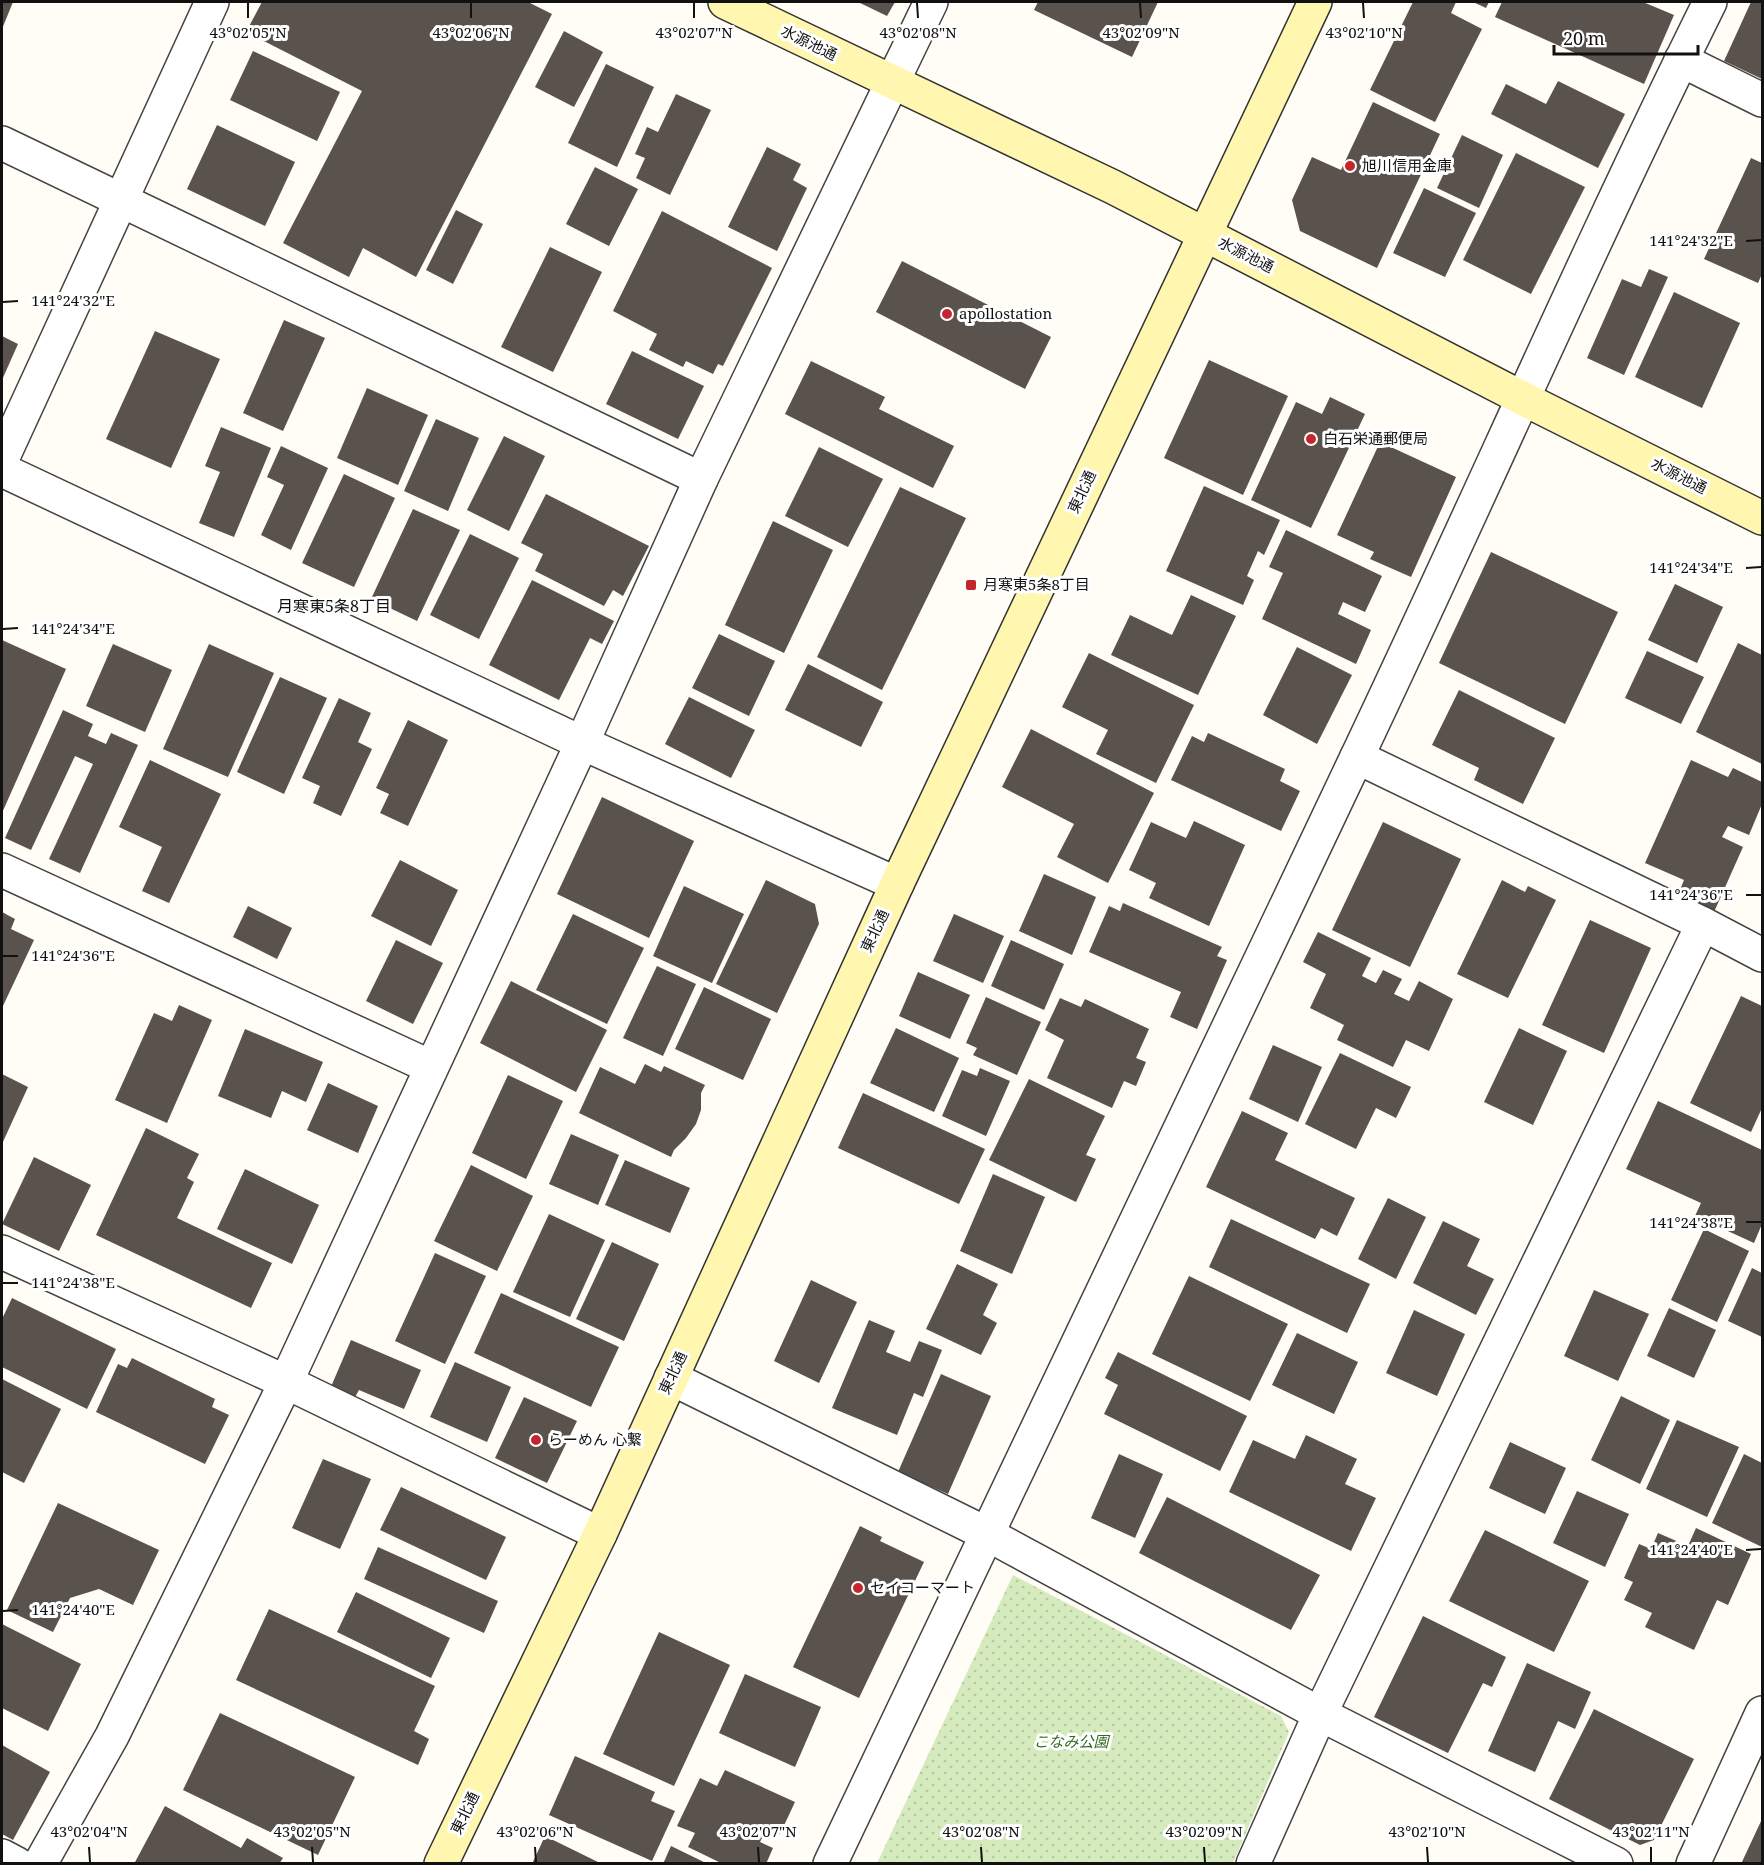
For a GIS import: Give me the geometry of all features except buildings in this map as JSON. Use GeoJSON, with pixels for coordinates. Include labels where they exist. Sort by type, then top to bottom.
{"type":"FeatureCollection","features":[{"type":"Feature","properties":{"kind":"street"},"geometry":{"type":"LineString","coordinates":[[2,459],[119,200],[212,2]]}},
{"type":"Feature","properties":{"kind":"street","name":"水源池通"},"geometry":{"type":"LineString","coordinates":[[725,2],[1204,233],[1522,398],[1762,518]]}},
{"type":"Feature","properties":{"kind":"street"},"geometry":{"type":"LineString","coordinates":[[40,1863],[112,1736],[286,1382],[582,743],[701,479],[931,2]]}},
{"type":"Feature","properties":{"kind":"street","name":"東北通"},"geometry":{"type":"LineString","coordinates":[[441,1863],[600,1534],[897,884],[1315,2]]}},
{"type":"Feature","properties":{"kind":"street"},"geometry":{"type":"LineString","coordinates":[[830,1863],[985,1533],[1357,758],[1522,398],[1710,2]]}},
{"type":"Feature","properties":{"kind":"street"},"geometry":{"type":"LineString","coordinates":[[1681,60],[1762,100]]}},
{"type":"Feature","properties":{"kind":"street"},"geometry":{"type":"LineString","coordinates":[[2,143],[701,479]]}},
{"type":"Feature","properties":{"kind":"street"},"geometry":{"type":"LineString","coordinates":[[2,470],[582,743],[897,884]]}},
{"type":"Feature","properties":{"kind":"street"},"geometry":{"type":"LineString","coordinates":[[1357,758],[1703,924],[1762,955]]}},
{"type":"Feature","properties":{"kind":"street"},"geometry":{"type":"LineString","coordinates":[[2,870],[431,1067]]}},
{"type":"Feature","properties":{"kind":"street"},"geometry":{"type":"LineString","coordinates":[[1253,1863],[1320,1714],[1703,924]]}},
{"type":"Feature","properties":{"kind":"street"},"geometry":{"type":"LineString","coordinates":[[2,1252],[286,1382],[600,1534]]}},
{"type":"Feature","properties":{"kind":"street"},"geometry":{"type":"LineString","coordinates":[[671,1377],[985,1533],[1320,1714],[1616,1863]]}},
{"type":"Feature","properties":{"kind":"street"},"geometry":{"type":"LineString","coordinates":[[1693,1863],[1762,1713]]}},
{"type":"Feature","properties":{"kind":"street"},"geometry":{"type":"LineString","coordinates":[[2,1856],[17,1863]]}},
{"type":"Feature","properties":{"kind":"green space","name":"こなみ公園"},"geometry":{"type":"Polygon","coordinates":[[[1013,1575],[1281,1716],[1289,1732],[1233,1863],[877,1863],[1013,1575]]]}},
{"type":"Feature","properties":{"kind":"place","name":"旭川信用金庫"},"geometry":{"type":"Point","coordinates":[1350,166]}},
{"type":"Feature","properties":{"kind":"place","name":"apollostation"},"geometry":{"type":"Point","coordinates":[947,314]}},
{"type":"Feature","properties":{"kind":"place","name":"白石栄通郵便局"},"geometry":{"type":"Point","coordinates":[1311,439]}},
{"type":"Feature","properties":{"kind":"place","name":"月寒東5条8丁目"},"geometry":{"type":"Point","coordinates":[971,585]}},
{"type":"Feature","properties":{"kind":"place","name":"らーめん 心繋"},"geometry":{"type":"Point","coordinates":[536,1440]}},
{"type":"Feature","properties":{"kind":"place","name":"セイコーマート"},"geometry":{"type":"Point","coordinates":[858,1588]}},
{"type":"Feature","properties":{"kind":"district","name":"月寒東5条8丁目"},"geometry":{"type":"Point","coordinates":[334,606]}}]}
